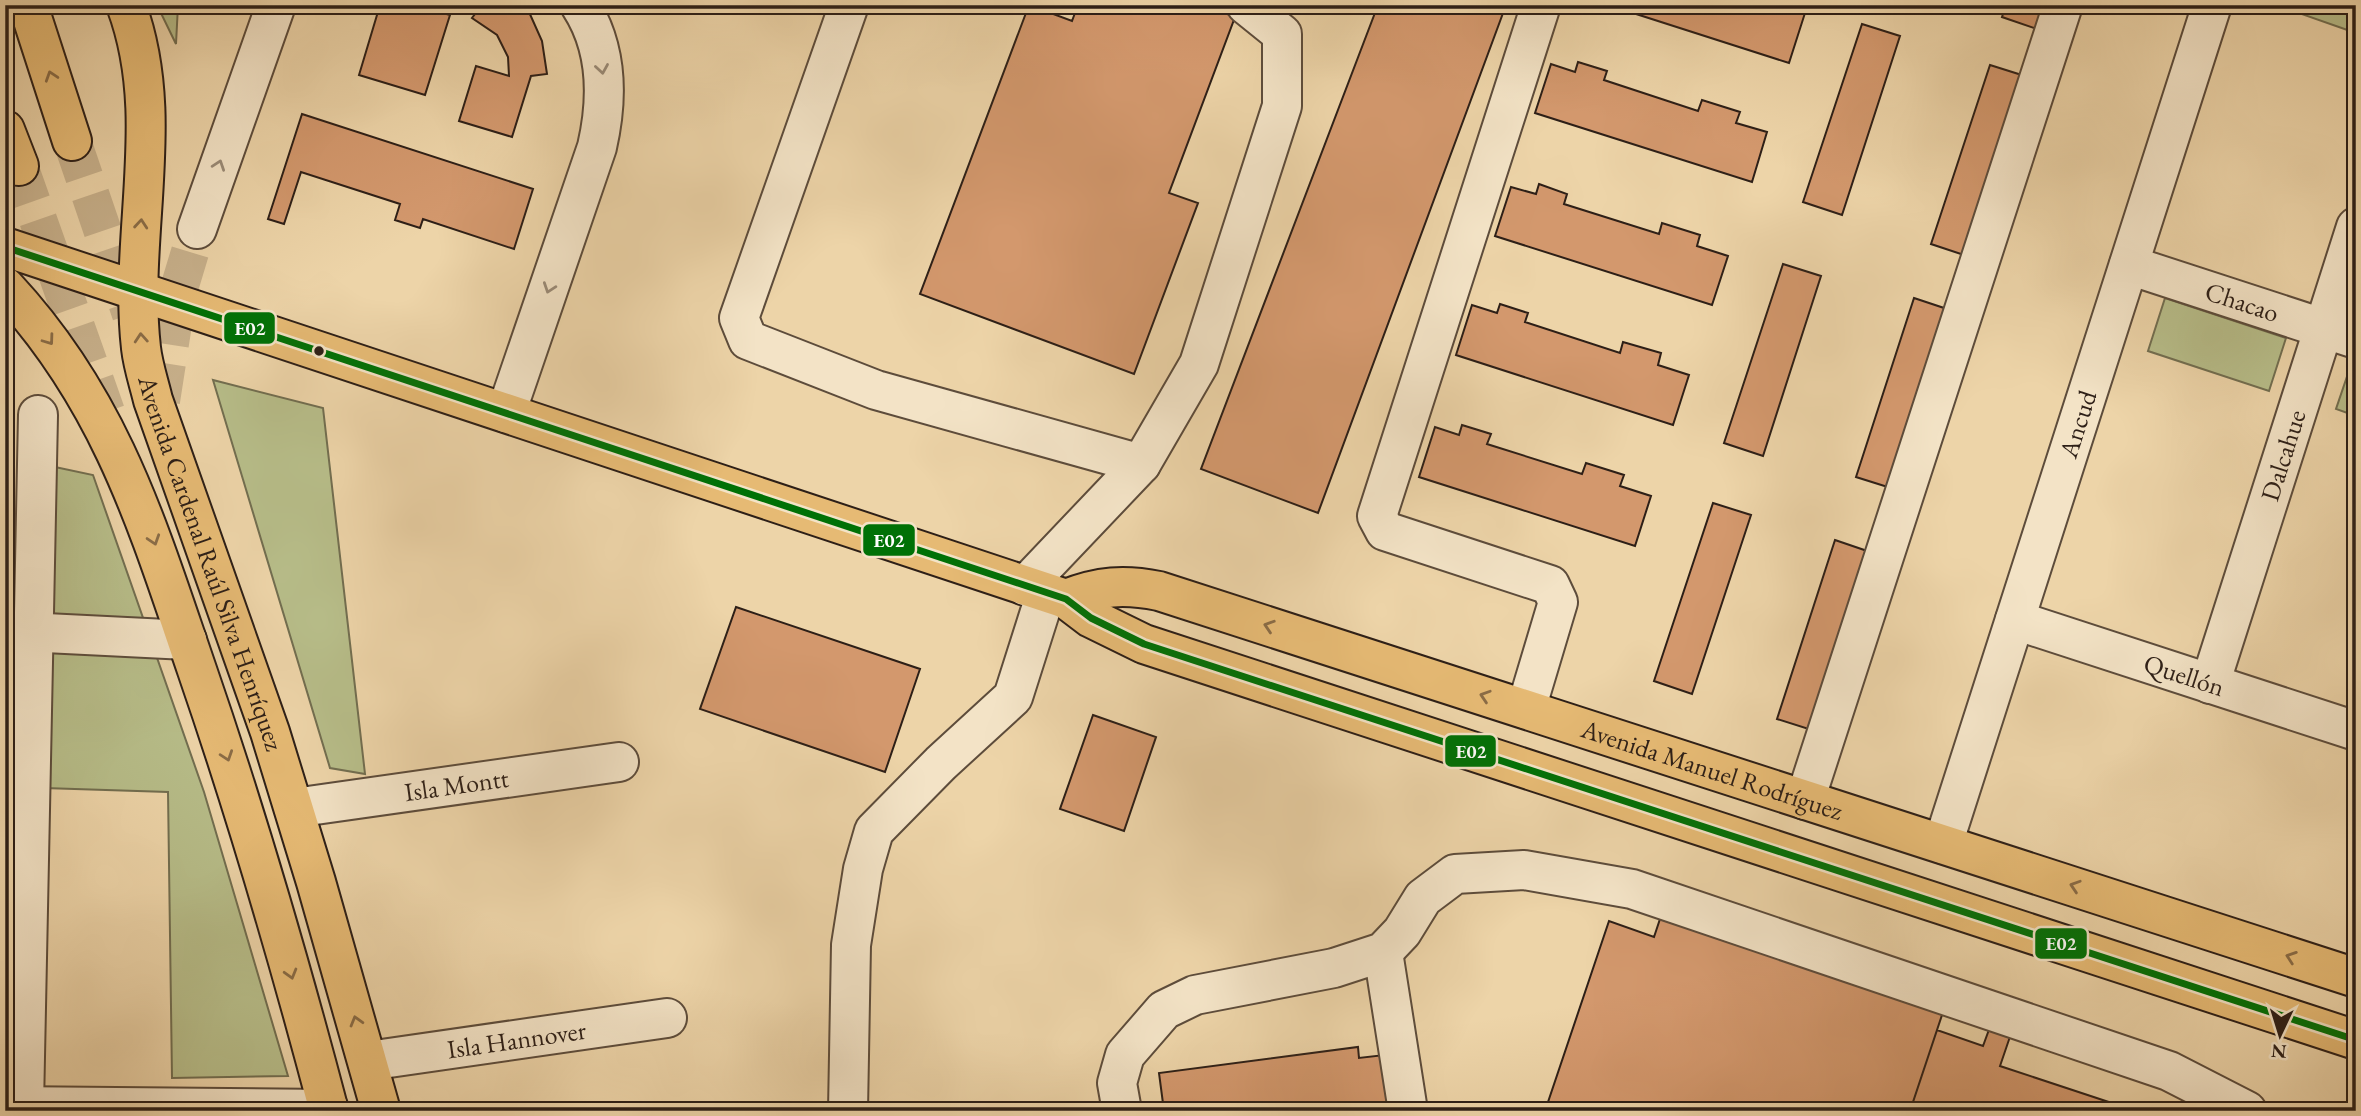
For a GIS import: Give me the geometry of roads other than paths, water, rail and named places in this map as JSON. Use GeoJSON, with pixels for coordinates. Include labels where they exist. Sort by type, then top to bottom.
{"type":"FeatureCollection","features":[{"type":"Feature","properties":{"kind":"main road"},"geometry":{"type":"LineString","coordinates":[[27,5],[72,141]]}},
{"type":"Feature","properties":{"kind":"main road","name":"Avenida Cardenal Raúl Silva Henríquez"},"geometry":{"type":"LineString","coordinates":[[126,5],[139,52],[147,112],[139,292],[141,349],[153,400],[243,653],[294,808],[381,1111]]}},
{"type":"Feature","properties":{"kind":"main road"},"geometry":{"type":"LineString","coordinates":[[5,130],[19,166]]}},
{"type":"Feature","properties":{"kind":"main road"},"geometry":{"type":"LineString","coordinates":[[5,247],[1046,593],[1144,644],[2356,1040]]}},
{"type":"Feature","properties":{"kind":"main road","name":"Avenida Cardenal Raúl Silva Henríquez"},"geometry":{"type":"LineString","coordinates":[[5,287],[66,364],[115,447],[150,529],[230,767],[329,1110]]}},
{"type":"Feature","properties":{"kind":"main road","name":"Avenida Manuel Rodríguez"},"geometry":{"type":"LineString","coordinates":[[1046,593],[1116,585],[1159,591],[2356,978]]}},
{"type":"Feature","properties":{"kind":"main road"},"geometry":{"type":"LineString","coordinates":[[1599,793],[1658,752]]}},
{"type":"Feature","properties":{"kind":"main road"},"geometry":{"type":"LineString","coordinates":[[1864,880],[1934,841]]}},
{"type":"Feature","properties":{"kind":"main road"},"geometry":{"type":"LineString","coordinates":[[2175,981],[2231,936]]}},
{"type":"Feature","properties":{"kind":"street"},"geometry":{"type":"LineString","coordinates":[[197,229],[276,5]]}},
{"type":"Feature","properties":{"kind":"street"},"geometry":{"type":"LineString","coordinates":[[506,413],[597,147],[603,120],[605,92],[602,64],[595,36],[580,5]]}},
{"type":"Feature","properties":{"kind":"street"},"geometry":{"type":"LineString","coordinates":[[849,5],[739,318],[748,340],[876,390],[1141,464]]}},
{"type":"Feature","properties":{"kind":"street"},"geometry":{"type":"LineString","coordinates":[[848,1111],[852,945],[863,869],[874,831],[941,763],[1013,697],[1046,593],[1141,464],[1199,364],[1282,106],[1282,34],[1246,5]]}},
{"type":"Feature","properties":{"kind":"street"},"geometry":{"type":"LineString","coordinates":[[1526,709],[1558,602],[1550,586],[1392,534],[1380,525],[1377,516],[1541,5]]}},
{"type":"Feature","properties":{"kind":"street"},"geometry":{"type":"LineString","coordinates":[[1805,800],[2063,5]]}},
{"type":"Feature","properties":{"kind":"street","name":"Ancud"},"geometry":{"type":"LineString","coordinates":[[1934,841],[2015,620],[2212,5]]}},
{"type":"Feature","properties":{"kind":"street","name":"Dalcahue"},"geometry":{"type":"LineString","coordinates":[[2210,684],[2340,334],[2356,227]]}},
{"type":"Feature","properties":{"kind":"street","name":"Chacao"},"geometry":{"type":"LineString","coordinates":[[2129,265],[2340,334]]}},
{"type":"Feature","properties":{"kind":"street"},"geometry":{"type":"LineString","coordinates":[[37,415],[19,631],[15,1106],[329,1110]]}},
{"type":"Feature","properties":{"kind":"street","name":"Quellón"},"geometry":{"type":"LineString","coordinates":[[2015,620],[2356,731]]}},
{"type":"Feature","properties":{"kind":"street"},"geometry":{"type":"LineString","coordinates":[[19,631],[187,640]]}},
{"type":"Feature","properties":{"kind":"street","name":"Isla Montt"},"geometry":{"type":"LineString","coordinates":[[294,808],[619,762]]}},
{"type":"Feature","properties":{"kind":"street"},"geometry":{"type":"LineString","coordinates":[[1122,1111],[1117,1083],[1125,1055],[1164,1010],[1195,995],[1334,968],[1383,953],[1402,932],[1423,898],[1455,874],[1524,870],[1632,889],[2169,1070],[2247,1111]]}},
{"type":"Feature","properties":{"kind":"street"},"geometry":{"type":"LineString","coordinates":[[1383,953],[1408,1111]]}},
{"type":"Feature","properties":{"kind":"street","name":"Isla Hannover"},"geometry":{"type":"LineString","coordinates":[[368,1061],[667,1018]]}},
{"type":"Feature","properties":{"kind":"tunnel"},"geometry":{"type":"LineString","coordinates":[[72,141],[131,314]]}},
{"type":"Feature","properties":{"kind":"tunnel"},"geometry":{"type":"LineString","coordinates":[[19,166],[106,412]]}},
{"type":"Feature","properties":{"kind":"tunnel"},"geometry":{"type":"LineString","coordinates":[[161,401],[178,292],[197,229]]}}]}
